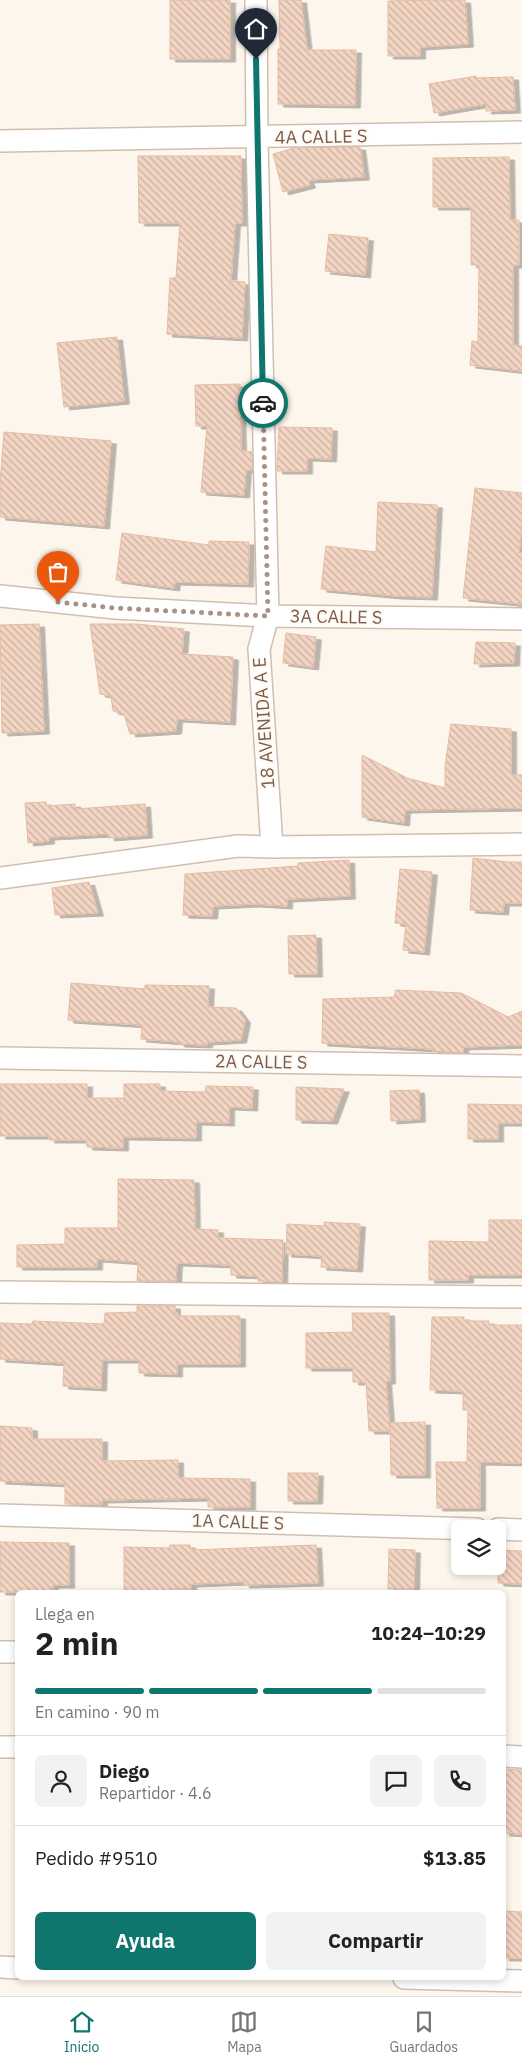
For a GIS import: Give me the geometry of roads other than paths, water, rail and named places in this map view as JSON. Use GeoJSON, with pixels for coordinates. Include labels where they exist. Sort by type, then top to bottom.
{"type":"FeatureCollection","features":[{"type":"Feature","properties":{"kind":"street","name":"18 AVENIDA A E"},"geometry":{"type":"LineString","coordinates":[[256,0],[257,138],[268,616],[259,648],[272,847]]}},
{"type":"Feature","properties":{"kind":"street","name":"4A CALLE S"},"geometry":{"type":"LineString","coordinates":[[0,141],[522,132]]}},
{"type":"Feature","properties":{"kind":"street","name":"3A CALLE S"},"geometry":{"type":"LineString","coordinates":[[0,596],[115,608],[268,616],[522,619]]}},
{"type":"Feature","properties":{"kind":"street"},"geometry":{"type":"LineString","coordinates":[[0,878],[238,846],[522,844]]}},
{"type":"Feature","properties":{"kind":"street","name":"2A CALLE S"},"geometry":{"type":"LineString","coordinates":[[0,1058],[522,1066]]}},
{"type":"Feature","properties":{"kind":"street"},"geometry":{"type":"LineString","coordinates":[[0,1292],[522,1297]]}},
{"type":"Feature","properties":{"kind":"street","name":"1A CALLE S"},"geometry":{"type":"LineString","coordinates":[[0,1515],[451,1528]]}},
{"type":"Feature","properties":{"kind":"street"},"geometry":{"type":"LineString","coordinates":[[506,1529],[522,1530]]}},
{"type":"Feature","properties":{"kind":"street"},"geometry":{"type":"LineString","coordinates":[[0,1652],[15,1652]]}},
{"type":"Feature","properties":{"kind":"street"},"geometry":{"type":"LineString","coordinates":[[0,1747],[15,1747]]}},
{"type":"Feature","properties":{"kind":"street"},"geometry":{"type":"LineString","coordinates":[[506,1756],[522,1757]]}},
{"type":"Feature","properties":{"kind":"street"},"geometry":{"type":"LineString","coordinates":[[0,1967],[15,1968]]}},
{"type":"Feature","properties":{"kind":"street"},"geometry":{"type":"LineString","coordinates":[[483,1980],[522,1981]]}}]}
